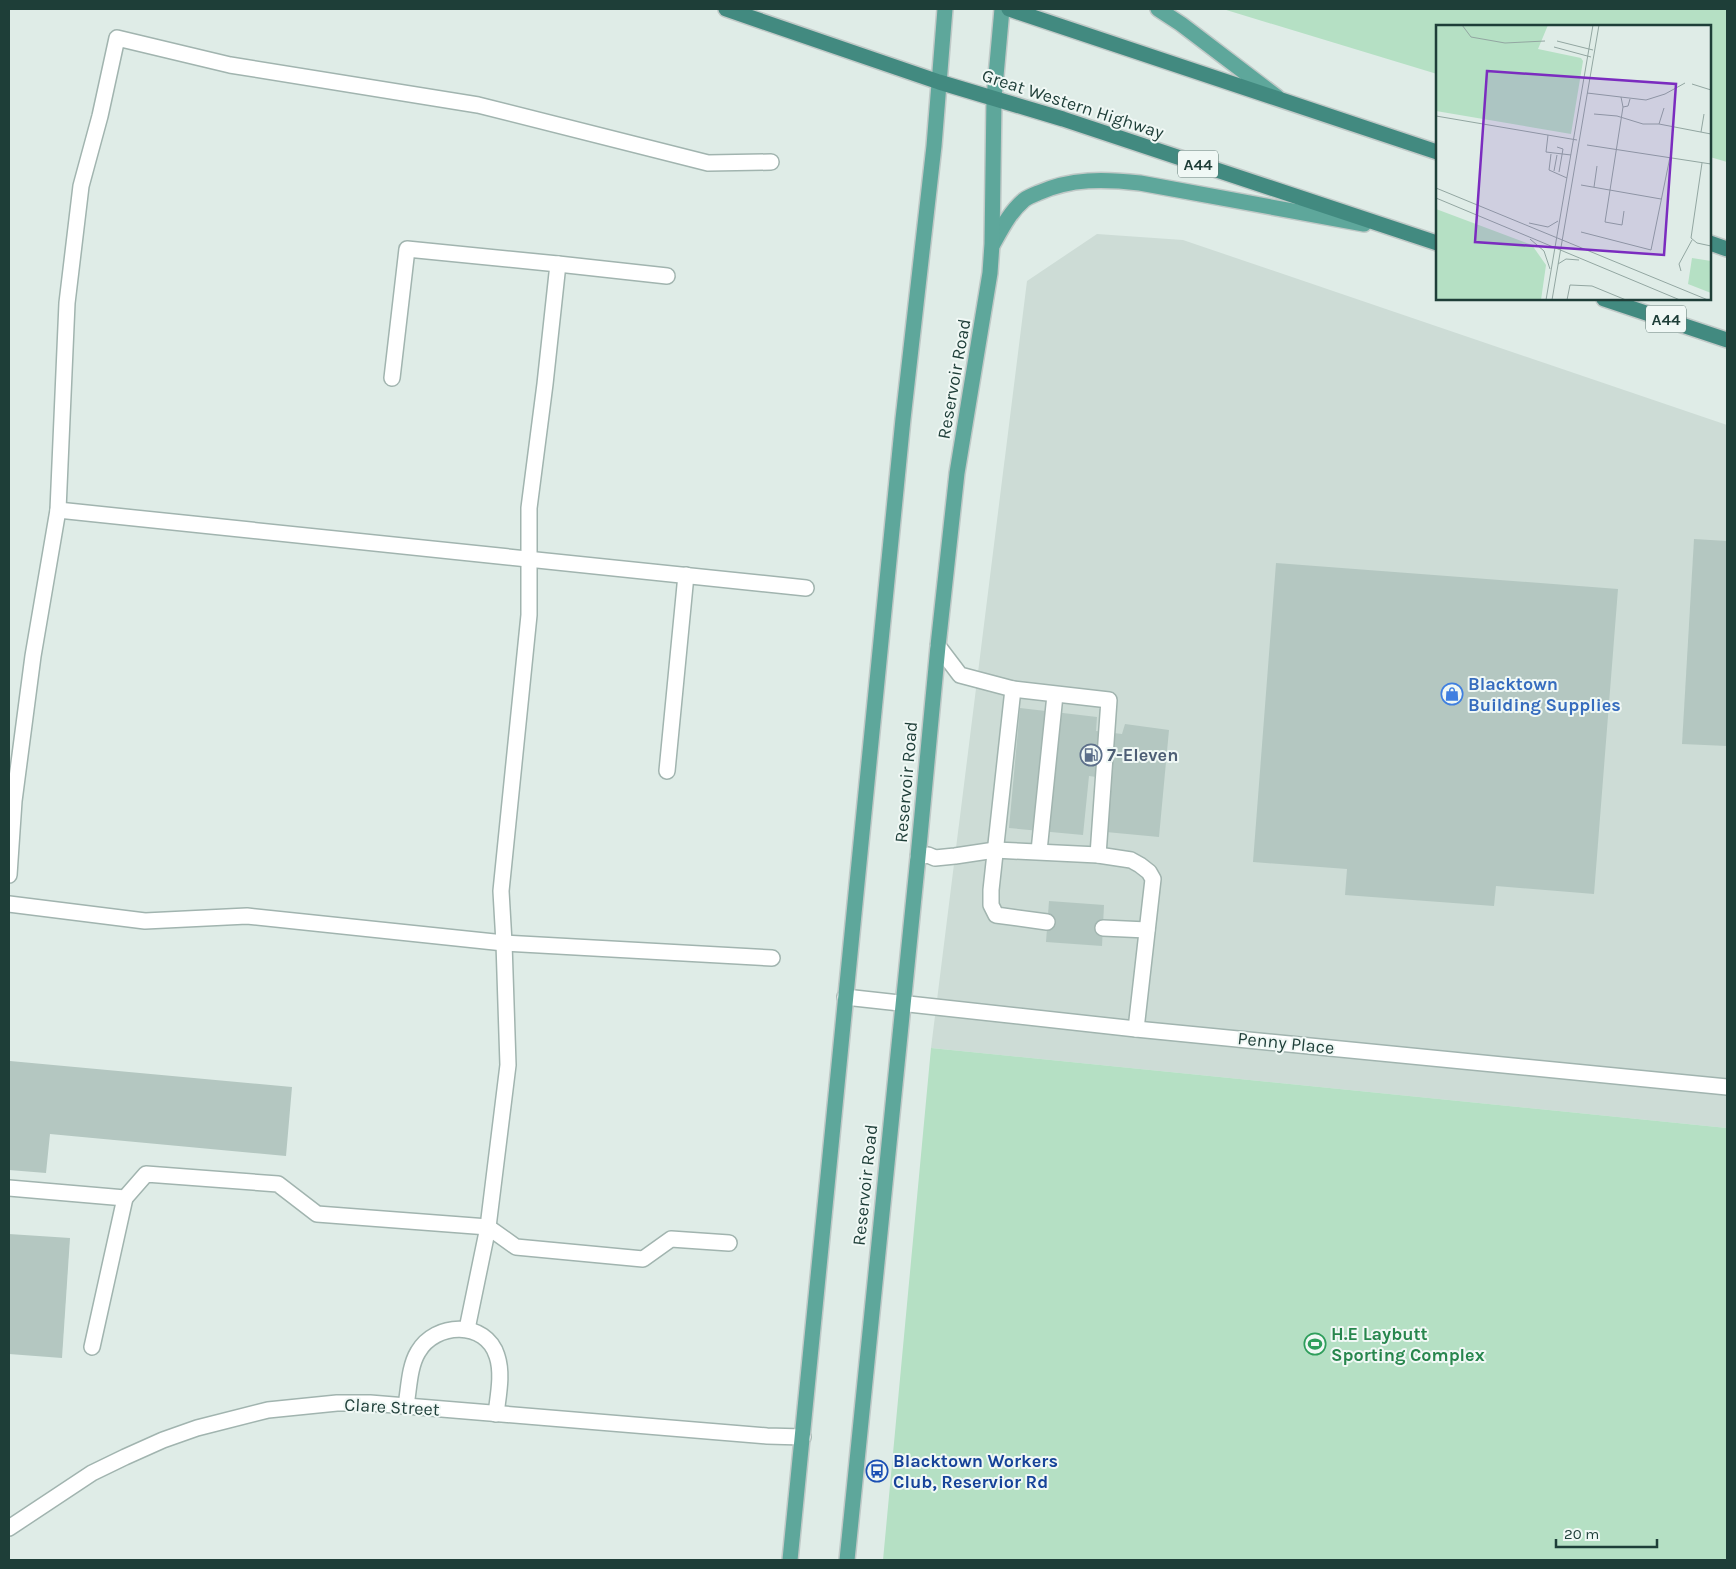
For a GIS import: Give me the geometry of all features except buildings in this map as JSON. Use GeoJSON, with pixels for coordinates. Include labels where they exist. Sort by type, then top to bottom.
{"type":"FeatureCollection","features":[{"type":"Feature","properties":{"kind":"highway","name":"Great Western Highway"},"geometry":{"type":"LineString","coordinates":[[726,9],[939,82],[1063,119],[1436,243]]}},
{"type":"Feature","properties":{"kind":"highway"},"geometry":{"type":"LineString","coordinates":[[1008,9],[1436,152]]}},
{"type":"Feature","properties":{"kind":"highway"},"geometry":{"type":"LineString","coordinates":[[1711,243],[1727,249]]}},
{"type":"Feature","properties":{"kind":"highway","name":"A44"},"geometry":{"type":"LineString","coordinates":[[1607,300],[1727,340]]}},
{"type":"Feature","properties":{"kind":"main road","name":"Reservoir Road"},"geometry":{"type":"LineString","coordinates":[[790,1560],[903,419],[934,146],[946,9]]}},
{"type":"Feature","properties":{"kind":"main road","name":"Reservoir Road"},"geometry":{"type":"LineString","coordinates":[[846,1560],[957,473],[990,273],[994,98],[1002,9]]}},
{"type":"Feature","properties":{"kind":"main road"},"geometry":{"type":"LineString","coordinates":[[1158,9],[1181,24],[1279,98]]}},
{"type":"Feature","properties":{"kind":"main road"},"geometry":{"type":"LineString","coordinates":[[992,244],[1011,214],[1025,198],[1052,186],[1082,180],[1140,182],[1402,231]]}},
{"type":"Feature","properties":{"kind":"street"},"geometry":{"type":"LineString","coordinates":[[9,875],[14,800],[33,656],[58,510],[67,303],[81,186],[100,116],[117,38],[230,65],[478,105],[708,163],[771,162]]}},
{"type":"Feature","properties":{"kind":"street"},"geometry":{"type":"LineString","coordinates":[[392,378],[407,249],[667,276]]}},
{"type":"Feature","properties":{"kind":"street"},"geometry":{"type":"LineString","coordinates":[[467,1329],[488,1227],[508,1065],[501,892],[530,615],[528,508],[545,384],[558,264]]}},
{"type":"Feature","properties":{"kind":"street"},"geometry":{"type":"LineString","coordinates":[[58,510],[806,588]]}},
{"type":"Feature","properties":{"kind":"street"},"geometry":{"type":"LineString","coordinates":[[667,770],[686,575]]}},
{"type":"Feature","properties":{"kind":"street"},"geometry":{"type":"LineString","coordinates":[[938,646],[960,675],[1013,689],[1109,700],[1098,855]]}},
{"type":"Feature","properties":{"kind":"street"},"geometry":{"type":"LineString","coordinates":[[1013,689],[995,850],[991,905],[996,915],[1048,922]]}},
{"type":"Feature","properties":{"kind":"street"},"geometry":{"type":"LineString","coordinates":[[1039,851],[1054,695]]}},
{"type":"Feature","properties":{"kind":"street"},"geometry":{"type":"LineString","coordinates":[[918,857],[928,855],[935,858],[995,850],[1039,851],[1098,855],[1131,860],[1149,872],[1153,879],[1136,1029]]}},
{"type":"Feature","properties":{"kind":"street"},"geometry":{"type":"LineString","coordinates":[[9,904],[145,921],[247,916],[504,943],[772,958]]}},
{"type":"Feature","properties":{"kind":"street"},"geometry":{"type":"LineString","coordinates":[[1103,928],[1147,930]]}},
{"type":"Feature","properties":{"kind":"street","name":"Penny Place"},"geometry":{"type":"LineString","coordinates":[[846,997],[1136,1029],[1727,1087]]}},
{"type":"Feature","properties":{"kind":"street"},"geometry":{"type":"LineString","coordinates":[[92,1347],[125,1198],[146,1174],[278,1184],[317,1214],[488,1227],[516,1247],[643,1259],[670,1240],[729,1243]]}},
{"type":"Feature","properties":{"kind":"street"},"geometry":{"type":"LineString","coordinates":[[9,1188],[125,1198]]}},
{"type":"Feature","properties":{"kind":"street"},"geometry":{"type":"LineString","coordinates":[[406,1405],[416,1354],[424,1342],[435,1334],[449,1330],[467,1329],[490,1341],[497,1355],[500,1369],[496,1414]]}},
{"type":"Feature","properties":{"kind":"street","name":"Clare Street"},"geometry":{"type":"LineString","coordinates":[[9,1528],[92,1473],[163,1440],[198,1428],[268,1410],[304,1406],[370,1403],[767,1436],[803,1437]]}},
{"type":"Feature","properties":{"kind":"shaded area"},"geometry":{"type":"Polygon","coordinates":[[[1097,234],[1183,240],[1727,425],[1727,1128],[931,1048],[1027,281],[1097,234]]]}},
{"type":"Feature","properties":{"kind":"green space"},"geometry":{"type":"Polygon","coordinates":[[[1223,9],[1727,9],[1727,162],[1711,157],[1711,25],[1436,25],[1436,74],[1223,9]]]}},
{"type":"Feature","properties":{"kind":"green space","name":"H.E Laybutt Sporting Complex"},"geometry":{"type":"Polygon","coordinates":[[[931,1048],[1727,1128],[1727,1560],[883,1560],[931,1048]]]}},
{"type":"Feature","properties":{"kind":"place","name":"Blacktown Building Supplies"},"geometry":{"type":"Point","coordinates":[1452,694]}},
{"type":"Feature","properties":{"kind":"place","name":"7-Eleven"},"geometry":{"type":"Point","coordinates":[1091,755]}},
{"type":"Feature","properties":{"kind":"place","name":"H.E Laybutt Sporting Complex"},"geometry":{"type":"Point","coordinates":[1315,1344]}},
{"type":"Feature","properties":{"kind":"place","name":"Blacktown Workers Club, Reservior Rd"},"geometry":{"type":"Point","coordinates":[877,1471]}}]}
